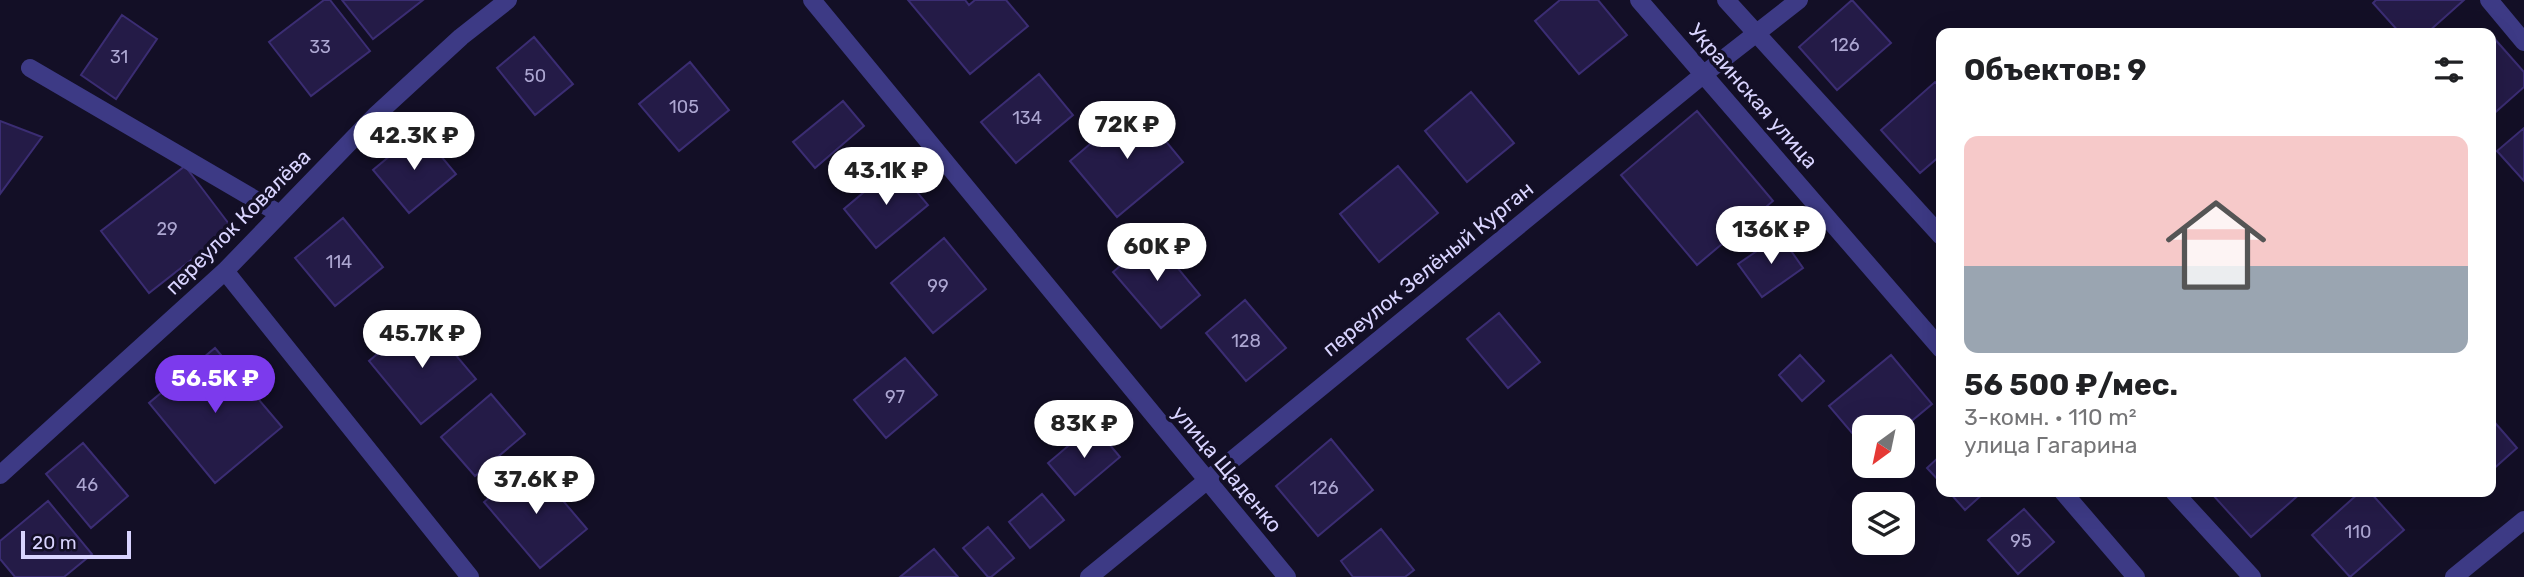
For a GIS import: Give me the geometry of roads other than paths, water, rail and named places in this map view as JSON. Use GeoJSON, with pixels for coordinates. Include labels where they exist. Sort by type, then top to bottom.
{"type":"FeatureCollection","features":[{"type":"Feature","properties":{"kind":"street","name":"переулок Ковалёва"},"geometry":{"type":"LineString","coordinates":[[0,475],[225,271],[375,116],[461,37],[508,0]]}},
{"type":"Feature","properties":{"kind":"street","name":"улица Щаденко"},"geometry":{"type":"LineString","coordinates":[[812,0],[1287,577]]}},
{"type":"Feature","properties":{"kind":"street","name":"Украинская улица"},"geometry":{"type":"LineString","coordinates":[[1639,0],[1936,343]]}},
{"type":"Feature","properties":{"kind":"street","name":"Украинская улица"},"geometry":{"type":"LineString","coordinates":[[1726,0],[1936,231]]}},
{"type":"Feature","properties":{"kind":"street","name":"переулок Зелёный Курган"},"geometry":{"type":"LineString","coordinates":[[1089,577],[1704,74],[1799,0]]}},
{"type":"Feature","properties":{"kind":"street"},"geometry":{"type":"LineString","coordinates":[[2488,0],[2524,42]]}},
{"type":"Feature","properties":{"kind":"street"},"geometry":{"type":"LineString","coordinates":[[30,68],[280,214]]}},
{"type":"Feature","properties":{"kind":"street"},"geometry":{"type":"LineString","coordinates":[[225,271],[470,577]]}},
{"type":"Feature","properties":{"kind":"street"},"geometry":{"type":"LineString","coordinates":[[2067,497],[2136,577]]}},
{"type":"Feature","properties":{"kind":"street"},"geometry":{"type":"LineString","coordinates":[[2179,497],[2252,577]]}},
{"type":"Feature","properties":{"kind":"street"},"geometry":{"type":"LineString","coordinates":[[2454,577],[2524,520]]}}]}
